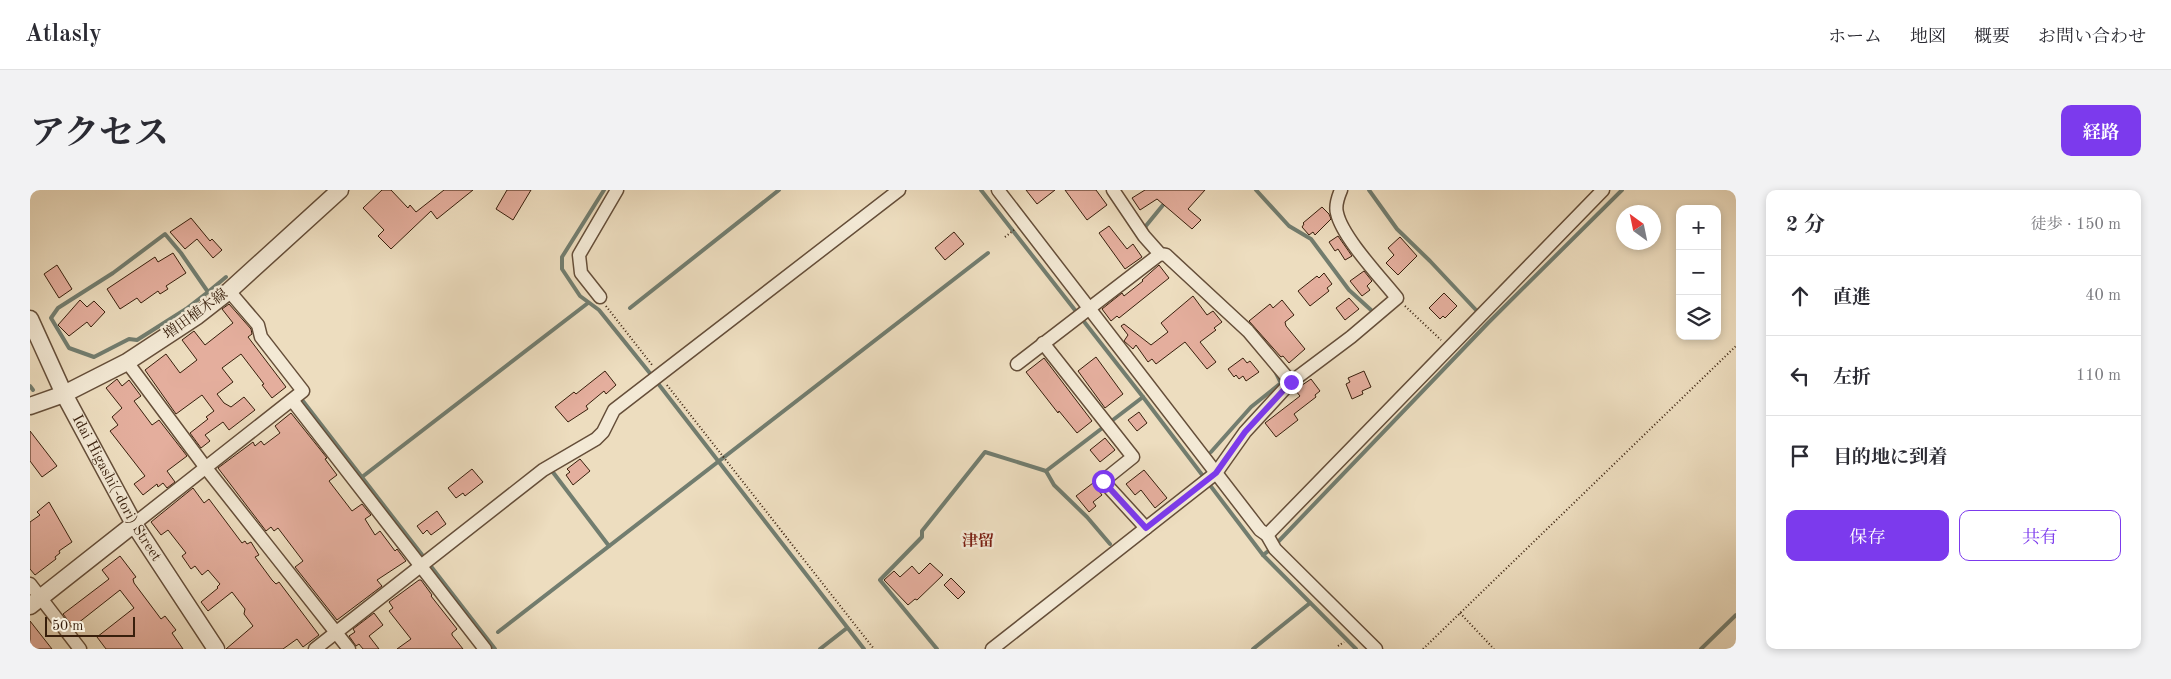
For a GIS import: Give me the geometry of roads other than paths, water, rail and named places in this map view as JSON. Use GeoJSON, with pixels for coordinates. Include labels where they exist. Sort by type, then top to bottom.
{"type":"FeatureCollection","features":[{"type":"Feature","properties":{"kind":"street","name":"増田植木線"},"geometry":{"type":"LineString","coordinates":[[30,406],[64,394],[127,362],[197,316],[229,291],[340,190]]}},
{"type":"Feature","properties":{"kind":"street"},"geometry":{"type":"LineString","coordinates":[[597,293],[582,273],[579,255],[617,190]]}},
{"type":"Feature","properties":{"kind":"street"},"geometry":{"type":"LineString","coordinates":[[315,649],[543,470],[596,439],[603,432],[614,410],[899,190]]}},
{"type":"Feature","properties":{"kind":"street"},"geometry":{"type":"LineString","coordinates":[[1113,190],[1144,236],[1248,331],[1291,382]]}},
{"type":"Feature","properties":{"kind":"street"},"geometry":{"type":"LineString","coordinates":[[992,649],[1212,476],[1245,432],[1291,382],[1351,337],[1397,298],[1353,243],[1342,225],[1336,212],[1341,190]]}},
{"type":"Feature","properties":{"kind":"street"},"geometry":{"type":"LineString","coordinates":[[1271,542],[1448,347],[1603,190]]}},
{"type":"Feature","properties":{"kind":"street"},"geometry":{"type":"LineString","coordinates":[[1005,192],[1083,313],[1212,476],[1271,542],[1376,649]]}},
{"type":"Feature","properties":{"kind":"street"},"geometry":{"type":"LineString","coordinates":[[1017,364],[1163,255]]}},
{"type":"Feature","properties":{"kind":"street"},"geometry":{"type":"LineString","coordinates":[[229,291],[260,331],[296,396],[425,563],[485,649]]}},
{"type":"Feature","properties":{"kind":"street","name":"Idai Higashi(-dori) Street"},"geometry":{"type":"LineString","coordinates":[[30,319],[64,394],[134,524],[216,649]]}},
{"type":"Feature","properties":{"kind":"street"},"geometry":{"type":"LineString","coordinates":[[1043,343],[1133,457],[1103,481],[1146,528]]}},
{"type":"Feature","properties":{"kind":"street"},"geometry":{"type":"LineString","coordinates":[[127,362],[206,468],[350,649]]}},
{"type":"Feature","properties":{"kind":"street"},"geometry":{"type":"LineString","coordinates":[[35,602],[296,396]]}},
{"type":"Feature","properties":{"kind":"street"},"geometry":{"type":"LineString","coordinates":[[30,584],[35,602],[80,649]]}},
{"type":"Feature","properties":{"kind":"waterway"},"geometry":{"type":"LineString","coordinates":[[604,190],[562,257],[562,269],[580,296],[599,310],[653,377],[864,649]]}},
{"type":"Feature","properties":{"kind":"waterway"},"geometry":{"type":"LineString","coordinates":[[630,308],[779,190]]}},
{"type":"Feature","properties":{"kind":"waterway"},"geometry":{"type":"LineString","coordinates":[[981,190],[1143,397],[1263,555]]}},
{"type":"Feature","properties":{"kind":"waterway"},"geometry":{"type":"LineString","coordinates":[[1256,190],[1289,226],[1311,239],[1349,290],[1371,310]]}},
{"type":"Feature","properties":{"kind":"waterway"},"geometry":{"type":"LineString","coordinates":[[1369,190],[1397,229],[1476,310]]}},
{"type":"Feature","properties":{"kind":"waterway"},"geometry":{"type":"LineString","coordinates":[[1276,544],[1488,323],[1622,190]]}},
{"type":"Feature","properties":{"kind":"waterway"},"geometry":{"type":"LineString","coordinates":[[1146,229],[1145,227],[1163,205]]}},
{"type":"Feature","properties":{"kind":"waterway"},"geometry":{"type":"LineString","coordinates":[[208,292],[186,309],[137,340],[129,339],[94,357],[69,348],[51,318],[58,308],[113,273],[165,234],[181,253],[208,292],[226,277]]}},
{"type":"Feature","properties":{"kind":"waterway"},"geometry":{"type":"LineString","coordinates":[[498,632],[988,253]]}},
{"type":"Feature","properties":{"kind":"waterway"},"geometry":{"type":"LineString","coordinates":[[362,477],[588,303]]}},
{"type":"Feature","properties":{"kind":"waterway"},"geometry":{"type":"LineString","coordinates":[[1211,452],[1251,407],[1281,383],[1275,371]]}},
{"type":"Feature","properties":{"kind":"waterway"},"geometry":{"type":"LineString","coordinates":[[30,386],[33,390]]}},
{"type":"Feature","properties":{"kind":"waterway"},"geometry":{"type":"LineString","coordinates":[[299,396],[495,649]]}},
{"type":"Feature","properties":{"kind":"waterway"},"geometry":{"type":"LineString","coordinates":[[937,649],[880,580],[922,537],[922,531],[985,452],[1046,471],[1143,397]]}},
{"type":"Feature","properties":{"kind":"waterway"},"geometry":{"type":"LineString","coordinates":[[552,471],[609,546]]}},
{"type":"Feature","properties":{"kind":"waterway"},"geometry":{"type":"LineString","coordinates":[[1046,471],[1054,485],[1087,517],[1110,544]]}},
{"type":"Feature","properties":{"kind":"waterway"},"geometry":{"type":"LineString","coordinates":[[1271,549],[1263,555],[1356,649]]}},
{"type":"Feature","properties":{"kind":"waterway"},"geometry":{"type":"LineString","coordinates":[[1253,649],[1310,603]]}},
{"type":"Feature","properties":{"kind":"waterway"},"geometry":{"type":"LineString","coordinates":[[1701,649],[1736,615]]}},
{"type":"Feature","properties":{"kind":"waterway"},"geometry":{"type":"LineString","coordinates":[[820,649],[847,628]]}},
{"type":"Feature","properties":{"kind":"district","name":"津留"},"geometry":{"type":"Point","coordinates":[978,542]}}]}
